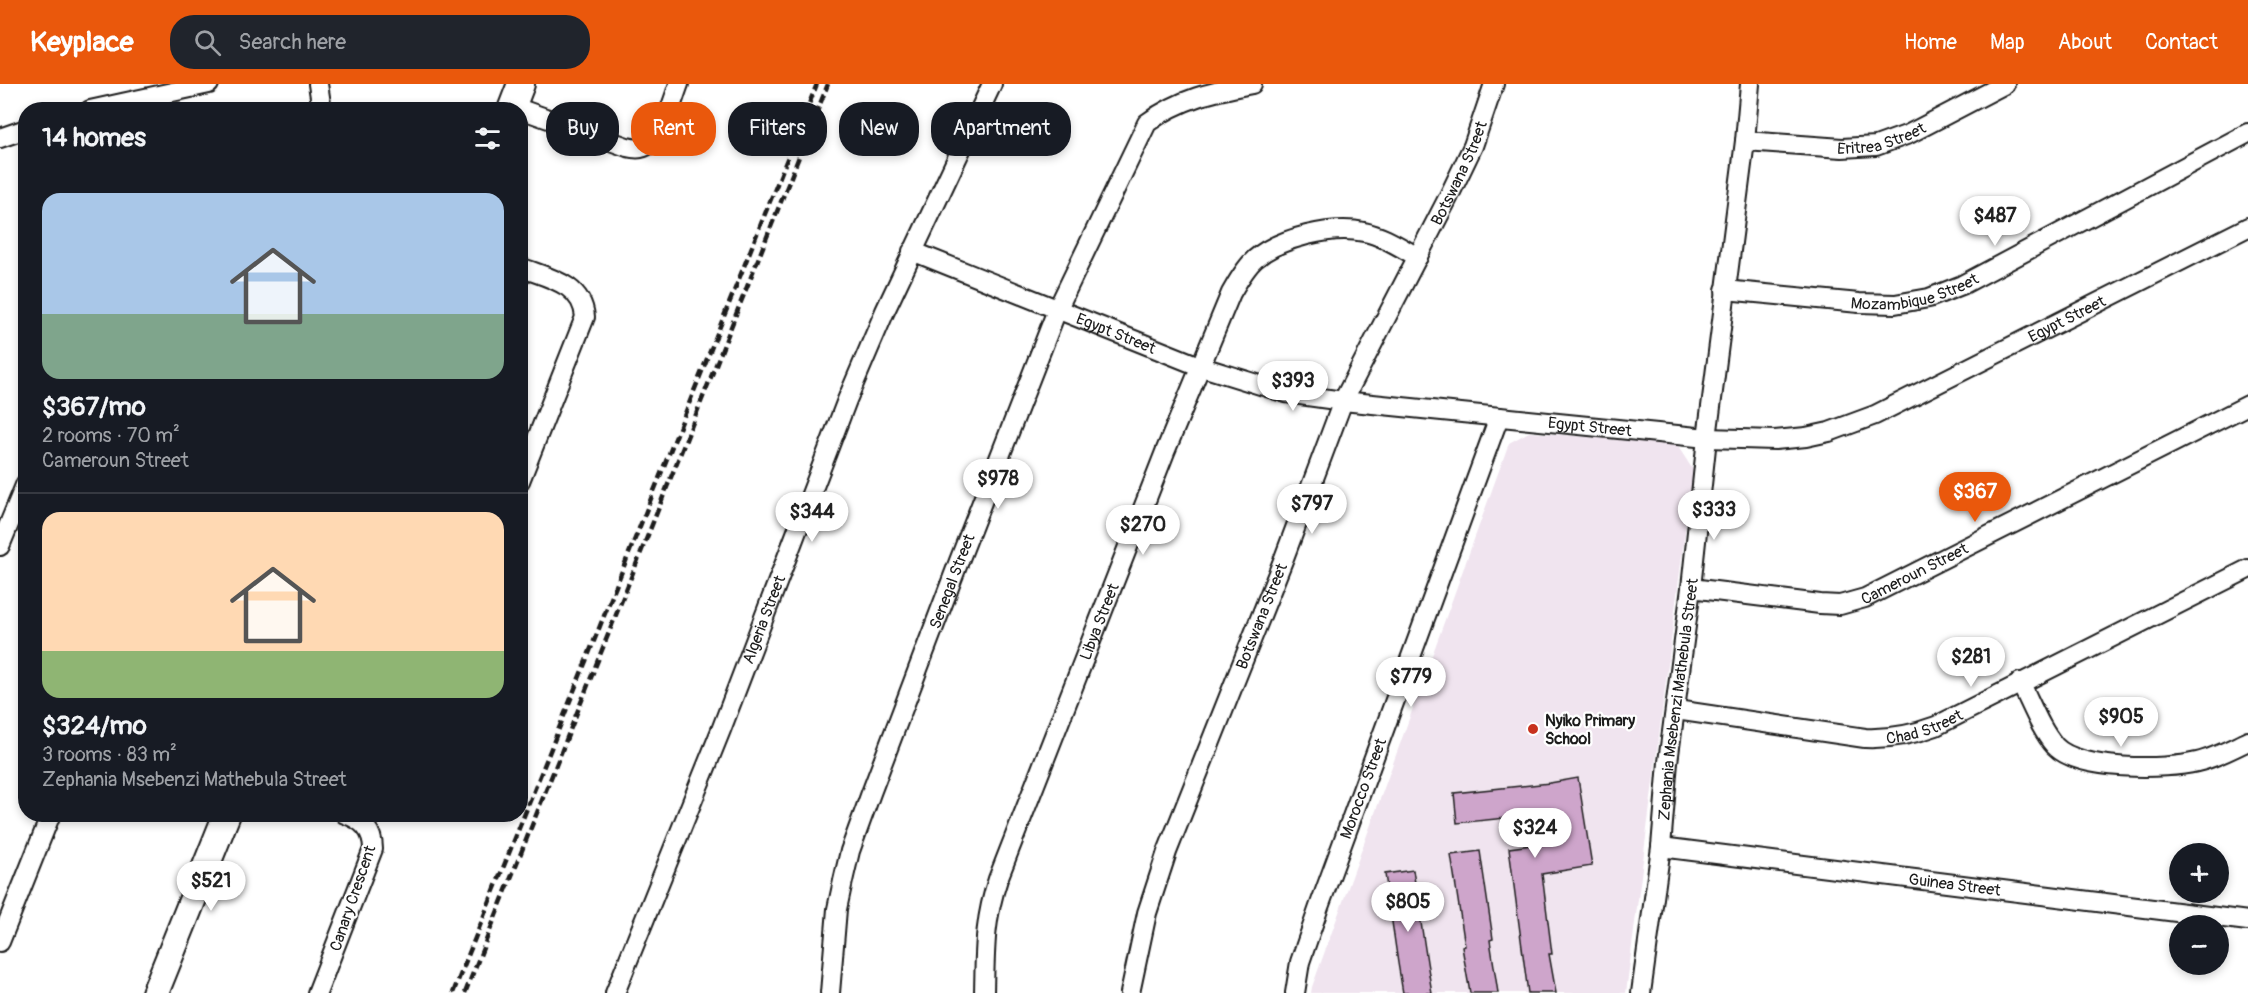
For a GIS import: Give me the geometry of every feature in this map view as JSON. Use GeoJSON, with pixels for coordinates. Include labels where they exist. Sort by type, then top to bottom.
{"type":"FeatureCollection","features":[{"type":"Feature","properties":{"kind":"street"},"geometry":{"type":"LineString","coordinates":[[143,102],[209,84]]}},
{"type":"Feature","properties":{"kind":"street"},"geometry":{"type":"LineString","coordinates":[[318,84],[321,102]]}},
{"type":"Feature","properties":{"kind":"street"},"geometry":{"type":"LineString","coordinates":[[528,106],[627,147],[640,149],[655,140],[661,131],[680,84]]}},
{"type":"Feature","properties":{"kind":"street","name":"Algeria Street"},"geometry":{"type":"LineString","coordinates":[[615,993],[725,719],[847,400],[912,251],[992,84]]}},
{"type":"Feature","properties":{"kind":"street","name":"Senegal Street"},"geometry":{"type":"LineString","coordinates":[[830,993],[837,909],[850,851],[959,561],[1057,310],[1148,123],[1165,110],[1200,95],[1252,84]]}},
{"type":"Feature","properties":{"kind":"street","name":"Botswana Street"},"geometry":{"type":"LineString","coordinates":[[1130,993],[1147,913],[1167,852],[1284,558],[1343,401],[1473,146],[1494,84]]}},
{"type":"Feature","properties":{"kind":"street","name":"Zephania Msebenzi Mathebula Street"},"geometry":{"type":"LineString","coordinates":[[1641,993],[1745,141],[1750,84]]}},
{"type":"Feature","properties":{"kind":"street","name":"Eritrea Street"},"geometry":{"type":"LineString","coordinates":[[1745,141],[1842,148],[1876,146],[1909,134],[2006,84]]}},
{"type":"Feature","properties":{"kind":"street"},"geometry":{"type":"LineString","coordinates":[[0,138],[18,132]]}},
{"type":"Feature","properties":{"kind":"street","name":"Mozambique Street"},"geometry":{"type":"LineString","coordinates":[[1725,290],[1859,303],[1894,304],[1929,298],[1962,285],[2248,133]]}},
{"type":"Feature","properties":{"kind":"street","name":"Egypt Street"},"geometry":{"type":"LineString","coordinates":[[912,251],[1199,366],[1286,393],[1343,401],[1707,438],[1775,440],[1829,432],[1885,410],[2248,227]]}},
{"type":"Feature","properties":{"kind":"street","name":"Libya Street"},"geometry":{"type":"LineString","coordinates":[[984,993],[988,909],[998,879],[1199,366],[1231,293],[1242,274],[1254,261],[1277,245],[1328,232],[1364,232],[1384,238],[1418,257]]}},
{"type":"Feature","properties":{"kind":"street"},"geometry":{"type":"LineString","coordinates":[[528,270],[574,290],[580,298],[585,317],[528,461]]}},
{"type":"Feature","properties":{"kind":"street","name":"Cameroun Street"},"geometry":{"type":"LineString","coordinates":[[1691,588],[1820,604],[1840,605],[1865,598],[2248,405]]}},
{"type":"Feature","properties":{"kind":"street","name":"Morocco Street"},"geometry":{"type":"LineString","coordinates":[[1295,993],[1300,962],[1318,907],[1499,417]]}},
{"type":"Feature","properties":{"kind":"street"},"geometry":{"type":"LineString","coordinates":[[0,546],[18,502]]}},
{"type":"Feature","properties":{"kind":"street","name":"Chad Street"},"geometry":{"type":"LineString","coordinates":[[1676,710],[1865,738],[1904,737],[1936,726],[2248,569]]}},
{"type":"Feature","properties":{"kind":"street"},"geometry":{"type":"LineString","coordinates":[[2020,682],[2057,748],[2083,760],[2140,768],[2178,766],[2217,755],[2248,741]]}},
{"type":"Feature","properties":{"kind":"street"},"geometry":{"type":"LineString","coordinates":[[0,942],[48,822]]}},
{"type":"Feature","properties":{"kind":"street"},"geometry":{"type":"LineString","coordinates":[[155,993],[224,822]]}},
{"type":"Feature","properties":{"kind":"street","name":"Canary Crescent"},"geometry":{"type":"LineString","coordinates":[[317,993],[373,849],[373,839],[362,822]]}},
{"type":"Feature","properties":{"kind":"street","name":"Guinea Street"},"geometry":{"type":"LineString","coordinates":[[1660,847],[2248,921]]}},
{"type":"Feature","properties":{"kind":"shaded area","name":"Nyiko Primary School"},"geometry":{"type":"Polygon","coordinates":[[[1529,432],[1677,445],[1693,470],[1626,993],[1311,993],[1509,443],[1529,432]]]}},
{"type":"Feature","properties":{"kind":"building"},"geometry":{"type":"Polygon","coordinates":[[[1578,778],[1592,866],[1542,874],[1552,954],[1549,954],[1556,993],[1528,993],[1509,848],[1559,841],[1554,813],[1457,823],[1454,793],[1578,778]]]}},
{"type":"Feature","properties":{"kind":"building"},"geometry":{"type":"Polygon","coordinates":[[[1480,851],[1493,939],[1490,940],[1498,993],[1470,993],[1462,947],[1465,946],[1451,855],[1480,851]]]}},
{"type":"Feature","properties":{"kind":"building"},"geometry":{"type":"Polygon","coordinates":[[[1413,870],[1432,993],[1403,993],[1398,963],[1385,874],[1413,870]]]}},
{"type":"Feature","properties":{"kind":"railway"},"geometry":{"type":"LineString","coordinates":[[528,806],[817,84]]}},
{"type":"Feature","properties":{"kind":"railway"},"geometry":{"type":"LineString","coordinates":[[465,993],[828,84]]}},
{"type":"Feature","properties":{"kind":"railway"},"geometry":{"type":"LineString","coordinates":[[453,993],[521,822]]}},
{"type":"Feature","properties":{"kind":"place","name":"Nyiko Primary School"},"geometry":{"type":"Point","coordinates":[1533,729]}}]}
